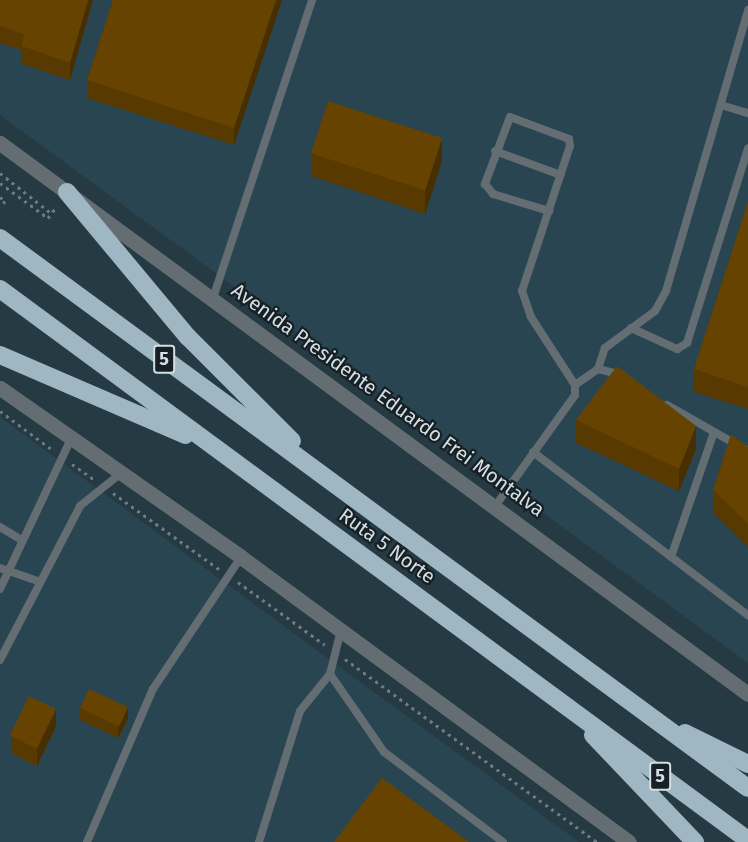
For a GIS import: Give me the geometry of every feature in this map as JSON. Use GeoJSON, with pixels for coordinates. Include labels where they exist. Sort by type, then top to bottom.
{"type":"FeatureCollection","features":[{"type":"Feature","properties":{"kind":"highway"},"geometry":{"type":"LineString","coordinates":[[67,192],[188,338],[328,480]]}},
{"type":"Feature","properties":{"kind":"highway","name":"Ruta 5 Norte"},"geometry":{"type":"LineString","coordinates":[[0,238],[748,788]]}},
{"type":"Feature","properties":{"kind":"highway","name":"Ruta 5 Norte"},"geometry":{"type":"LineString","coordinates":[[0,289],[748,840]]}},
{"type":"Feature","properties":{"kind":"highway"},"geometry":{"type":"LineString","coordinates":[[0,355],[221,452]]}},
{"type":"Feature","properties":{"kind":"highway"},"geometry":{"type":"LineString","coordinates":[[572,711],[694,842]]}},
{"type":"Feature","properties":{"kind":"highway"},"geometry":{"type":"LineString","coordinates":[[655,720],[748,764]]}},
{"type":"Feature","properties":{"kind":"street","name":"Avenida Presidente Eduardo Frei Montalva"},"geometry":{"type":"LineString","coordinates":[[0,143],[496,506],[748,694]]}},
{"type":"Feature","properties":{"kind":"street"},"geometry":{"type":"LineString","coordinates":[[0,388],[341,629],[629,842]]}},
{"type":"Feature","properties":{"kind":"lane"},"geometry":{"type":"LineString","coordinates":[[213,298],[312,0]]}},
{"type":"Feature","properties":{"kind":"lane"},"geometry":{"type":"LineString","coordinates":[[575,385],[598,369],[605,348],[655,311],[666,291],[748,10]]}},
{"type":"Feature","properties":{"kind":"lane"},"geometry":{"type":"LineString","coordinates":[[721,105],[748,113]]}},
{"type":"Feature","properties":{"kind":"lane"},"geometry":{"type":"LineString","coordinates":[[496,506],[574,394],[575,385],[531,317],[522,291],[549,211],[561,175],[569,139],[554,129],[510,117],[495,151],[485,184],[488,190],[549,211]]}},
{"type":"Feature","properties":{"kind":"lane"},"geometry":{"type":"LineString","coordinates":[[631,328],[677,349],[687,343],[748,148]]}},
{"type":"Feature","properties":{"kind":"lane"},"geometry":{"type":"LineString","coordinates":[[495,151],[561,175]]}},
{"type":"Feature","properties":{"kind":"lane"},"geometry":{"type":"LineString","coordinates":[[598,369],[634,382]]}},
{"type":"Feature","properties":{"kind":"lane"},"geometry":{"type":"LineString","coordinates":[[658,399],[713,435],[748,451]]}},
{"type":"Feature","properties":{"kind":"lane"},"geometry":{"type":"LineString","coordinates":[[671,557],[713,435]]}},
{"type":"Feature","properties":{"kind":"lane"},"geometry":{"type":"LineString","coordinates":[[0,589],[4,570],[22,540],[71,439]]}},
{"type":"Feature","properties":{"kind":"lane"},"geometry":{"type":"LineString","coordinates":[[533,452],[748,615]]}},
{"type":"Feature","properties":{"kind":"lane"},"geometry":{"type":"LineString","coordinates":[[0,660],[38,581],[80,506],[121,473]]}},
{"type":"Feature","properties":{"kind":"lane"},"geometry":{"type":"LineString","coordinates":[[0,527],[22,540]]}},
{"type":"Feature","properties":{"kind":"lane"},"geometry":{"type":"LineString","coordinates":[[87,842],[153,689],[241,557]]}},
{"type":"Feature","properties":{"kind":"lane"},"geometry":{"type":"LineString","coordinates":[[4,570],[38,581]]}},
{"type":"Feature","properties":{"kind":"lane"},"geometry":{"type":"LineString","coordinates":[[259,842],[300,711],[330,674],[341,629]]}},
{"type":"Feature","properties":{"kind":"lane"},"geometry":{"type":"LineString","coordinates":[[330,674],[384,752],[503,842]]}},
{"type":"Feature","properties":{"kind":"path"},"geometry":{"type":"LineString","coordinates":[[0,173],[51,213]]}},
{"type":"Feature","properties":{"kind":"path"},"geometry":{"type":"LineString","coordinates":[[0,183],[48,218],[67,192]]}},
{"type":"Feature","properties":{"kind":"path"},"geometry":{"type":"LineString","coordinates":[[0,197],[5,201],[0,207]]}},
{"type":"Feature","properties":{"kind":"path"},"geometry":{"type":"LineString","coordinates":[[0,411],[597,842]]}},
{"type":"Feature","properties":{"kind":"shaded area"},"geometry":{"type":"Polygon","coordinates":[[[0,0],[748,0],[748,663],[0,115],[0,0]]]}},
{"type":"Feature","properties":{"kind":"shaded area"},"geometry":{"type":"Polygon","coordinates":[[[0,417],[341,668],[579,842],[0,842],[0,417]]]}},
{"type":"Feature","properties":{"kind":"building"},"geometry":{"type":"Polygon","coordinates":[[[0,0],[88,0],[70,63],[22,46],[24,34],[0,26],[0,0]]]}},
{"type":"Feature","properties":{"kind":"building"},"geometry":{"type":"Polygon","coordinates":[[[113,0],[276,0],[234,128],[87,80],[113,0]]]}},
{"type":"Feature","properties":{"kind":"building"},"geometry":{"type":"Polygon","coordinates":[[[328,101],[442,138],[425,190],[311,153],[328,101]]]}},
{"type":"Feature","properties":{"kind":"building"},"geometry":{"type":"Polygon","coordinates":[[[748,202],[748,387],[694,369],[748,202]]]}},
{"type":"Feature","properties":{"kind":"building"},"geometry":{"type":"Polygon","coordinates":[[[617,366],[696,426],[679,469],[576,420],[617,366]]]}},
{"type":"Feature","properties":{"kind":"building"},"geometry":{"type":"Polygon","coordinates":[[[731,434],[748,447],[748,524],[713,490],[731,434]]]}},
{"type":"Feature","properties":{"kind":"building"},"geometry":{"type":"Polygon","coordinates":[[[89,689],[128,707],[119,726],[80,708],[89,689]]]}},
{"type":"Feature","properties":{"kind":"building"},"geometry":{"type":"Polygon","coordinates":[[[29,696],[56,709],[37,749],[10,736],[29,696]]]}},
{"type":"Feature","properties":{"kind":"building"},"geometry":{"type":"Polygon","coordinates":[[[382,778],[469,842],[334,842],[382,778]]]}}]}
